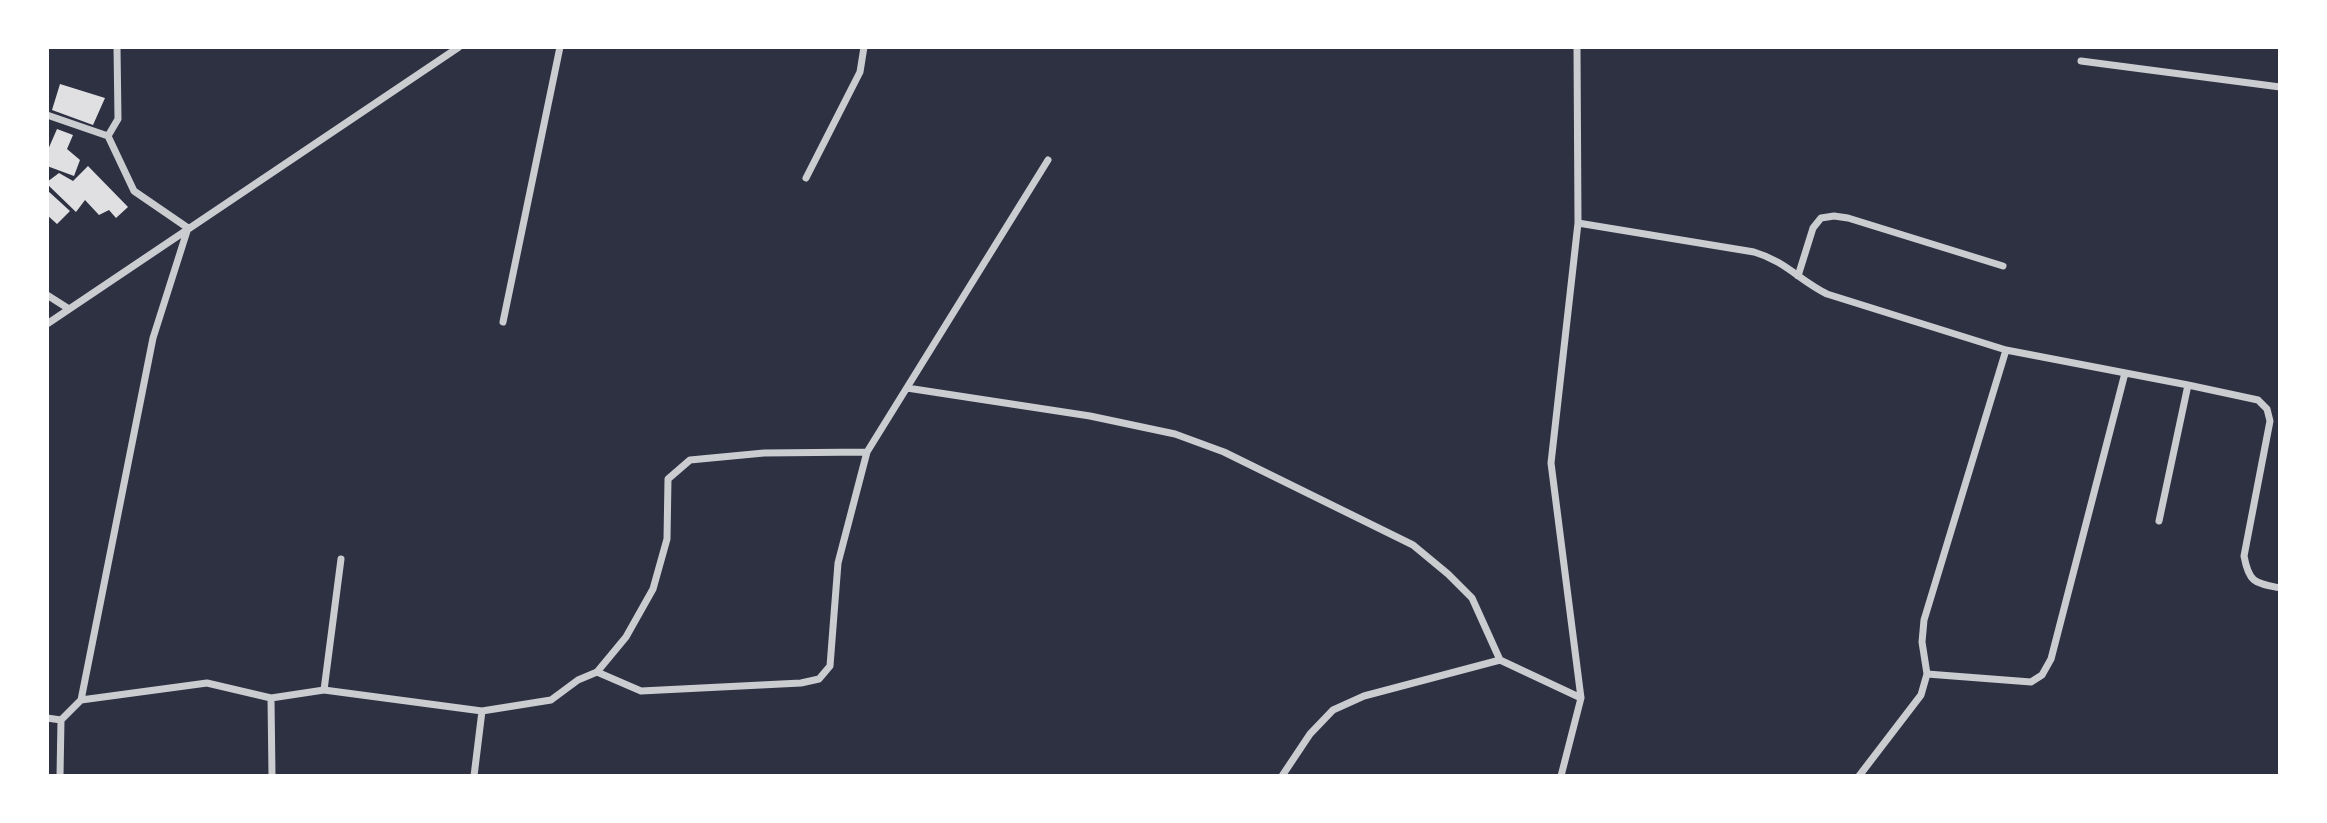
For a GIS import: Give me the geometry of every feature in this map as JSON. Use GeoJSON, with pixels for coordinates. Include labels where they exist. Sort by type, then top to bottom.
{"type":"FeatureCollection","features":[{"type":"Feature","properties":{"kind":"street"},"geometry":{"type":"LineString","coordinates":[[108,136],[118,119],[117,47]]}},
{"type":"Feature","properties":{"kind":"street"},"geometry":{"type":"LineString","coordinates":[[47,324],[459,47]]}},
{"type":"Feature","properties":{"kind":"street"},"geometry":{"type":"LineString","coordinates":[[503,322],[560,47]]}},
{"type":"Feature","properties":{"kind":"street"},"geometry":{"type":"LineString","coordinates":[[806,178],[860,72],[864,47]]}},
{"type":"Feature","properties":{"kind":"street"},"geometry":{"type":"LineString","coordinates":[[1561,776],[1581,698],[1552,463],[1578,223],[1577,47]]}},
{"type":"Feature","properties":{"kind":"street"},"geometry":{"type":"LineString","coordinates":[[2081,61],[2280,87]]}},
{"type":"Feature","properties":{"kind":"street"},"geometry":{"type":"LineString","coordinates":[[47,115],[108,136],[134,191],[188,228]]}},
{"type":"Feature","properties":{"kind":"street"},"geometry":{"type":"LineString","coordinates":[[597,672],[641,691],[801,683],[820,679],[830,666],[838,563],[867,452],[1048,160]]}},
{"type":"Feature","properties":{"kind":"street"},"geometry":{"type":"LineString","coordinates":[[1798,276],[1813,228],[1821,218],[1834,216],[2003,265]]}},
{"type":"Feature","properties":{"kind":"street"},"geometry":{"type":"LineString","coordinates":[[1578,223],[1754,252],[1773,257],[1827,294],[2006,350],[2258,400],[2267,409],[2270,421],[2244,556],[2247,573],[2257,583],[2280,588]]}},
{"type":"Feature","properties":{"kind":"street"},"geometry":{"type":"LineString","coordinates":[[61,776],[61,720],[81,700],[153,338],[188,228]]}},
{"type":"Feature","properties":{"kind":"street"},"geometry":{"type":"LineString","coordinates":[[47,295],[69,309]]}},
{"type":"Feature","properties":{"kind":"street"},"geometry":{"type":"LineString","coordinates":[[1859,776],[1921,695],[1927,674],[1922,642],[1924,620],[2006,350]]}},
{"type":"Feature","properties":{"kind":"street"},"geometry":{"type":"LineString","coordinates":[[1927,674],[2031,682],[2042,675],[2051,659],[2125,373]]}},
{"type":"Feature","properties":{"kind":"street"},"geometry":{"type":"LineString","coordinates":[[2159,521],[2188,385]]}},
{"type":"Feature","properties":{"kind":"street"},"geometry":{"type":"LineString","coordinates":[[907,388],[1090,416],[1175,434],[1224,452],[1413,545],[1472,598],[1500,660]]}},
{"type":"Feature","properties":{"kind":"street"},"geometry":{"type":"LineString","coordinates":[[81,700],[208,683],[271,698],[324,690],[481,711],[551,700],[578,680],[597,672],[626,637],[653,589],[667,539],[668,479],[690,460],[764,453],[867,452]]}},
{"type":"Feature","properties":{"kind":"street"},"geometry":{"type":"LineString","coordinates":[[324,690],[341,559]]}},
{"type":"Feature","properties":{"kind":"street"},"geometry":{"type":"LineString","coordinates":[[1282,776],[1310,734],[1333,710],[1364,696],[1500,660],[1581,698]]}},
{"type":"Feature","properties":{"kind":"street"},"geometry":{"type":"LineString","coordinates":[[271,698],[272,776]]}},
{"type":"Feature","properties":{"kind":"street"},"geometry":{"type":"LineString","coordinates":[[474,776],[481,711]]}},
{"type":"Feature","properties":{"kind":"street"},"geometry":{"type":"LineString","coordinates":[[47,718],[61,720]]}},
{"type":"Feature","properties":{"kind":"building"},"geometry":{"type":"Polygon","coordinates":[[[60,84],[105,98],[93,125],[52,110],[60,84]]]}},
{"type":"Feature","properties":{"kind":"building"},"geometry":{"type":"Polygon","coordinates":[[[57,129],[73,135],[67,149],[80,160],[74,176],[47,166],[47,152],[57,129]]]}},
{"type":"Feature","properties":{"kind":"building"},"geometry":{"type":"Polygon","coordinates":[[[88,166],[128,207],[116,218],[109,210],[99,215],[85,200],[76,212],[47,184],[59,173],[73,181],[88,166]]]}},
{"type":"Feature","properties":{"kind":"building"},"geometry":{"type":"Polygon","coordinates":[[[47,190],[70,211],[57,224],[47,215],[47,190]]]}}]}
